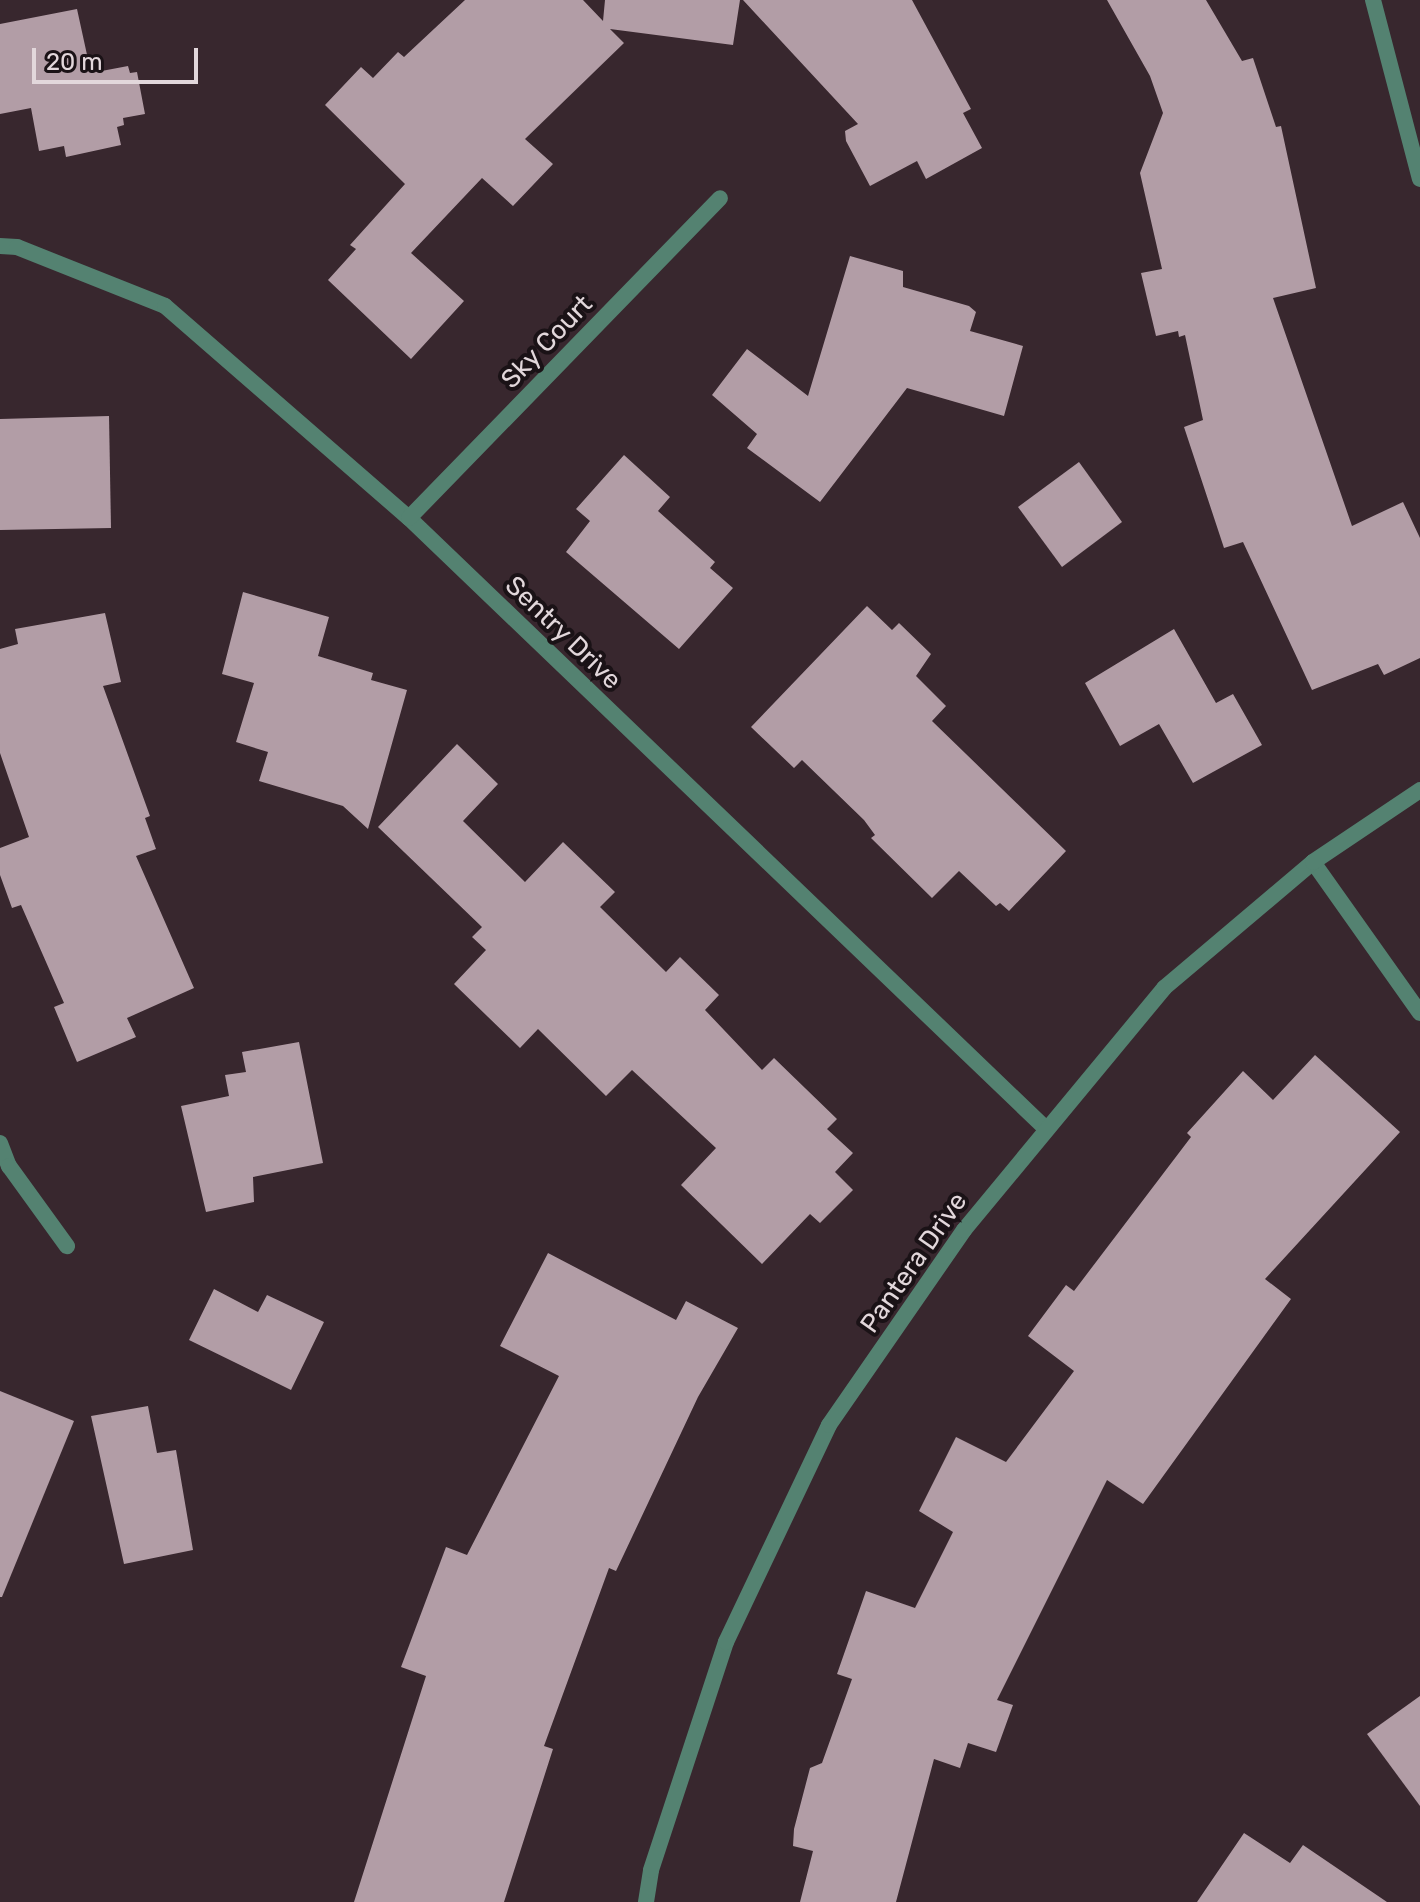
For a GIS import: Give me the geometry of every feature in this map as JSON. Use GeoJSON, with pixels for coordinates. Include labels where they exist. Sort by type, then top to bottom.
{"type":"FeatureCollection","features":[{"type":"Feature","properties":{"kind":"street"},"geometry":{"type":"LineString","coordinates":[[1373,0],[1420,179]]}},
{"type":"Feature","properties":{"kind":"street","name":"Sky Court"},"geometry":{"type":"LineString","coordinates":[[409,518],[720,198]]}},
{"type":"Feature","properties":{"kind":"street","name":"Sentry Drive"},"geometry":{"type":"LineString","coordinates":[[0,246],[17,247],[165,306],[409,518],[1045,1128]]}},
{"type":"Feature","properties":{"kind":"street","name":"Pantera Drive"},"geometry":{"type":"LineString","coordinates":[[646,1902],[651,1870],[726,1642],[829,1425],[964,1230],[1045,1128],[1164,988],[1313,862],[1420,790]]}},
{"type":"Feature","properties":{"kind":"street"},"geometry":{"type":"LineString","coordinates":[[1313,862],[1420,1013]]}},
{"type":"Feature","properties":{"kind":"street"},"geometry":{"type":"LineString","coordinates":[[0,1143],[9,1166],[67,1246]]}},
{"type":"Feature","properties":{"kind":"building"},"geometry":{"type":"Polygon","coordinates":[[[465,0],[583,0],[603,21],[605,0],[740,0],[733,45],[610,29],[624,43],[525,139],[553,164],[513,206],[482,178],[411,253],[464,301],[411,359],[328,280],[356,249],[350,245],[405,184],[325,105],[361,67],[373,78],[398,52],[404,57],[465,0]]]}},
{"type":"Feature","properties":{"kind":"building"},"geometry":{"type":"Polygon","coordinates":[[[743,0],[912,0],[971,109],[963,113],[982,148],[926,179],[917,161],[870,186],[846,141],[845,131],[858,124],[743,0]]]}},
{"type":"Feature","properties":{"kind":"building"},"geometry":{"type":"Polygon","coordinates":[[[1107,0],[1206,0],[1242,61],[1253,58],[1276,127],[1281,126],[1316,288],[1273,298],[1352,526],[1403,502],[1420,538],[1420,658],[1384,675],[1378,664],[1312,690],[1243,542],[1224,548],[1184,427],[1203,420],[1185,335],[1179,337],[1178,331],[1156,336],[1141,273],[1162,269],[1140,173],[1163,113],[1150,76],[1107,0]]]}},
{"type":"Feature","properties":{"kind":"building"},"geometry":{"type":"Polygon","coordinates":[[[77,9],[91,73],[128,66],[130,73],[137,72],[145,114],[123,118],[124,125],[117,127],[121,145],[66,157],[64,146],[39,151],[31,108],[0,114],[0,24],[77,9]]]}},
{"type":"Feature","properties":{"kind":"building"},"geometry":{"type":"Polygon","coordinates":[[[850,256],[903,271],[903,287],[969,306],[976,312],[970,331],[1023,346],[1004,416],[907,388],[820,502],[747,448],[757,434],[712,395],[747,349],[808,396],[850,256]]]}},
{"type":"Feature","properties":{"kind":"building"},"geometry":{"type":"Polygon","coordinates":[[[109,416],[111,528],[0,530],[0,419],[109,416]]]}},
{"type":"Feature","properties":{"kind":"building"},"geometry":{"type":"Polygon","coordinates":[[[624,455],[670,497],[658,511],[715,562],[710,568],[733,588],[679,649],[566,552],[590,521],[576,509],[624,455]]]}},
{"type":"Feature","properties":{"kind":"building"},"geometry":{"type":"Polygon","coordinates":[[[1079,462],[1122,522],[1062,567],[1018,507],[1079,462]]]}},
{"type":"Feature","properties":{"kind":"building"},"geometry":{"type":"Polygon","coordinates":[[[243,592],[329,617],[318,656],[373,673],[371,680],[407,690],[368,829],[343,806],[259,781],[268,752],[236,742],[254,683],[222,674],[243,592]]]}},
{"type":"Feature","properties":{"kind":"building"},"geometry":{"type":"Polygon","coordinates":[[[867,606],[892,630],[899,623],[931,654],[916,676],[946,706],[932,721],[1066,851],[1009,911],[1000,903],[996,906],[959,871],[932,898],[871,838],[875,835],[864,820],[802,760],[794,768],[751,727],[867,606]]]}},
{"type":"Feature","properties":{"kind":"building"},"geometry":{"type":"Polygon","coordinates":[[[105,613],[121,682],[103,686],[150,816],[145,818],[156,849],[136,856],[194,988],[127,1018],[136,1037],[77,1062],[54,1007],[64,1003],[21,905],[12,908],[0,875],[0,848],[29,837],[0,753],[0,649],[18,644],[15,629],[105,613]]]}},
{"type":"Feature","properties":{"kind":"building"},"geometry":{"type":"Polygon","coordinates":[[[1174,629],[1216,703],[1233,694],[1262,745],[1193,783],[1159,724],[1120,746],[1085,683],[1174,629]]]}},
{"type":"Feature","properties":{"kind":"building"},"geometry":{"type":"Polygon","coordinates":[[[457,744],[498,784],[463,821],[525,882],[563,842],[615,892],[600,907],[666,972],[680,957],[719,995],[705,1010],[762,1070],[774,1058],[837,1119],[827,1129],[853,1153],[835,1172],[853,1190],[820,1223],[810,1214],[762,1264],[681,1185],[716,1148],[632,1070],[606,1096],[538,1029],[520,1048],[454,984],[486,950],[472,937],[482,927],[378,827],[457,744]]]}},
{"type":"Feature","properties":{"kind":"building"},"geometry":{"type":"Polygon","coordinates":[[[299,1042],[323,1163],[253,1177],[254,1202],[206,1212],[181,1106],[229,1096],[225,1075],[246,1072],[242,1052],[299,1042]]]}},
{"type":"Feature","properties":{"kind":"building"},"geometry":{"type":"Polygon","coordinates":[[[1315,1055],[1400,1132],[1265,1279],[1291,1299],[1143,1504],[1107,1480],[997,1700],[1013,1705],[996,1752],[968,1743],[960,1768],[934,1759],[896,1902],[800,1902],[813,1851],[793,1846],[794,1829],[810,1768],[822,1763],[852,1679],[837,1674],[866,1591],[915,1608],[953,1532],[919,1511],[956,1437],[1006,1462],[1074,1371],[1028,1336],[1066,1285],[1074,1291],[1191,1137],[1187,1133],[1243,1071],[1273,1100],[1315,1055]]]}},
{"type":"Feature","properties":{"kind":"building"},"geometry":{"type":"Polygon","coordinates":[[[548,1253],[676,1320],[686,1301],[738,1328],[698,1397],[616,1571],[609,1568],[544,1746],[553,1749],[504,1902],[354,1902],[426,1676],[401,1667],[446,1547],[467,1555],[559,1376],[500,1346],[548,1253]]]}},
{"type":"Feature","properties":{"kind":"building"},"geometry":{"type":"Polygon","coordinates":[[[214,1289],[258,1312],[267,1295],[324,1322],[291,1390],[189,1340],[214,1289]]]}},
{"type":"Feature","properties":{"kind":"building"},"geometry":{"type":"Polygon","coordinates":[[[0,1391],[74,1421],[2,1597],[0,1597],[0,1391]]]}},
{"type":"Feature","properties":{"kind":"building"},"geometry":{"type":"Polygon","coordinates":[[[148,1406],[157,1453],[176,1450],[193,1550],[124,1564],[91,1416],[148,1406]]]}},
{"type":"Feature","properties":{"kind":"building"},"geometry":{"type":"Polygon","coordinates":[[[1420,1696],[1420,1806],[1367,1734],[1420,1696]]]}},
{"type":"Feature","properties":{"kind":"building"},"geometry":{"type":"Polygon","coordinates":[[[1244,1833],[1290,1863],[1303,1845],[1387,1902],[1197,1902],[1244,1833]]]}}]}
